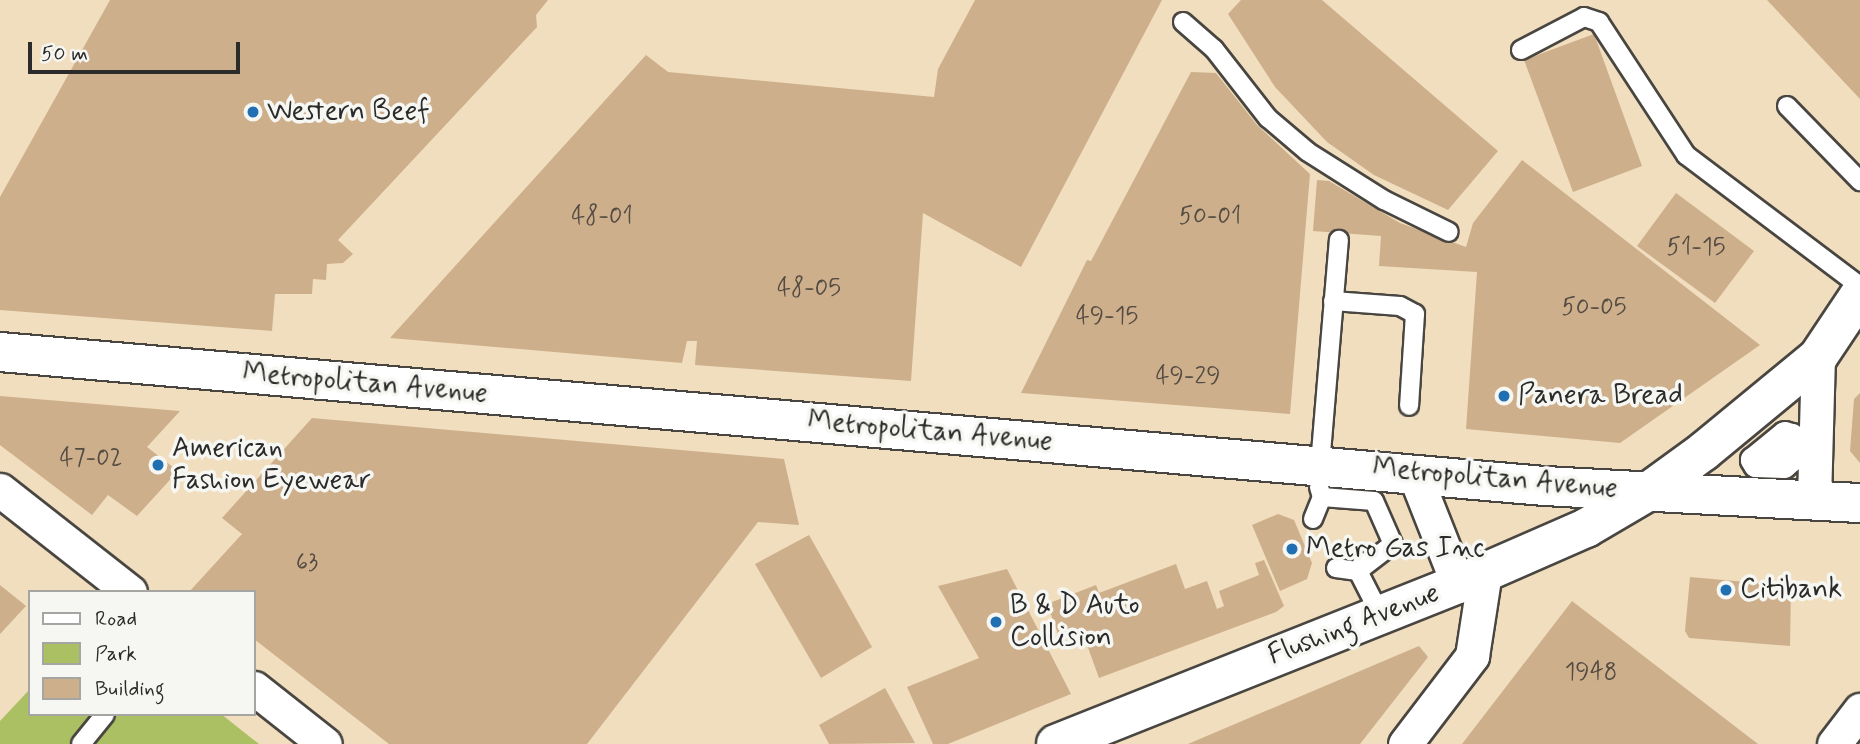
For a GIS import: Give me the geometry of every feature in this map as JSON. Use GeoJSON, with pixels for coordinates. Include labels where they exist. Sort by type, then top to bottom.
{"type":"FeatureCollection","features":[{"type":"Feature","properties":{"kind":"main road","name":"Flushing Avenue"},"geometry":{"type":"LineString","coordinates":[[1055,744],[1472,578],[1586,528],[1649,491],[1818,357],[1860,294]]}},
{"type":"Feature","properties":{"kind":"main road","name":"Metropolitan Avenue"},"geometry":{"type":"LineString","coordinates":[[0,352],[1317,476],[1413,473],[1649,491],[1860,503]]}},
{"type":"Feature","properties":{"kind":"street"},"geometry":{"type":"LineString","coordinates":[[1814,499],[1818,357]]}},
{"type":"Feature","properties":{"kind":"street"},"geometry":{"type":"LineString","coordinates":[[1405,744],[1472,656],[1472,578],[1413,473]]}},
{"type":"Feature","properties":{"kind":"street"},"geometry":{"type":"LineString","coordinates":[[0,490],[127,590]]}},
{"type":"Feature","properties":{"kind":"street"},"geometry":{"type":"LineString","coordinates":[[256,690],[325,744]]}},
{"type":"Feature","properties":{"kind":"street"},"geometry":{"type":"LineString","coordinates":[[1834,744],[1860,710]]}},
{"type":"Feature","properties":{"kind":"lane"},"geometry":{"type":"LineString","coordinates":[[1521,50],[1584,17],[1599,22],[1686,155],[1860,286]]}},
{"type":"Feature","properties":{"kind":"lane"},"geometry":{"type":"LineString","coordinates":[[1183,22],[1214,49],[1268,118],[1308,152],[1384,200],[1449,232]]}},
{"type":"Feature","properties":{"kind":"lane"},"geometry":{"type":"LineString","coordinates":[[1787,106],[1860,181]]}},
{"type":"Feature","properties":{"kind":"lane"},"geometry":{"type":"LineString","coordinates":[[1313,519],[1339,240]]}},
{"type":"Feature","properties":{"kind":"lane"},"geometry":{"type":"LineString","coordinates":[[1333,302],[1400,306],[1415,314],[1409,406]]}},
{"type":"Feature","properties":{"kind":"lane"},"geometry":{"type":"LineString","coordinates":[[1317,476],[1345,508]]}},
{"type":"Feature","properties":{"kind":"lane"},"geometry":{"type":"LineString","coordinates":[[1317,476],[1374,501],[1393,544],[1357,570],[1336,568]]}},
{"type":"Feature","properties":{"kind":"lane"},"geometry":{"type":"LineString","coordinates":[[1357,570],[1367,555]]}},
{"type":"Feature","properties":{"kind":"lane"},"geometry":{"type":"LineString","coordinates":[[1357,570],[1380,614]]}},
{"type":"Feature","properties":{"kind":"lane"},"geometry":{"type":"LineString","coordinates":[[81,744],[103,716]]}},
{"type":"Feature","properties":{"kind":"green space"},"geometry":{"type":"Polygon","coordinates":[[[28,691],[28,716],[224,716],[259,744],[0,744],[0,721],[28,691]]]}},
{"type":"Feature","properties":{"kind":"building","name":"Western Beef"},"geometry":{"type":"Polygon","coordinates":[[[110,0],[548,0],[536,15],[537,27],[338,240],[353,254],[343,263],[327,264],[326,280],[313,279],[312,294],[275,294],[272,331],[0,310],[0,197],[110,0]]]}},
{"type":"Feature","properties":{"kind":"building"},"geometry":{"type":"Polygon","coordinates":[[[975,0],[1162,0],[1021,267],[923,213],[911,381],[695,365],[697,341],[687,341],[682,363],[390,338],[646,55],[668,72],[934,97],[938,69],[975,0]]]}},
{"type":"Feature","properties":{"kind":"building"},"geometry":{"type":"Polygon","coordinates":[[[1241,0],[1322,0],[1498,151],[1448,210],[1374,175],[1327,142],[1275,87],[1228,14],[1241,0]]]}},
{"type":"Feature","properties":{"kind":"building"},"geometry":{"type":"Polygon","coordinates":[[[1767,0],[1860,0],[1860,99],[1767,0]]]}},
{"type":"Feature","properties":{"kind":"building"},"geometry":{"type":"Polygon","coordinates":[[[1594,34],[1642,166],[1573,192],[1524,60],[1594,34]]]}},
{"type":"Feature","properties":{"kind":"building"},"geometry":{"type":"Polygon","coordinates":[[[1191,72],[1216,73],[1257,125],[1310,174],[1290,414],[1021,393],[1087,260],[1091,261],[1191,72]]]}},
{"type":"Feature","properties":{"kind":"building"},"geometry":{"type":"Polygon","coordinates":[[[1522,160],[1760,345],[1620,443],[1466,429],[1477,272],[1379,266],[1381,236],[1313,231],[1317,180],[1329,181],[1400,223],[1466,247],[1473,223],[1522,160]]]}},
{"type":"Feature","properties":{"kind":"building"},"geometry":{"type":"Polygon","coordinates":[[[1676,193],[1754,251],[1715,303],[1637,246],[1676,193]]]}},
{"type":"Feature","properties":{"kind":"building"},"geometry":{"type":"Polygon","coordinates":[[[1860,393],[1860,463],[1850,451],[1854,399],[1860,393]]]}},
{"type":"Feature","properties":{"kind":"building"},"geometry":{"type":"Polygon","coordinates":[[[0,396],[180,411],[147,447],[178,471],[137,516],[108,495],[92,515],[0,445],[0,396]]]}},
{"type":"Feature","properties":{"kind":"building"},"geometry":{"type":"Polygon","coordinates":[[[312,418],[784,459],[799,525],[758,522],[587,744],[389,744],[256,641],[256,590],[191,590],[242,534],[222,518],[312,418]]]}},
{"type":"Feature","properties":{"kind":"building"},"geometry":{"type":"Polygon","coordinates":[[[1278,514],[1294,520],[1312,563],[1307,579],[1280,591],[1252,525],[1278,514]]]}},
{"type":"Feature","properties":{"kind":"building"},"geometry":{"type":"Polygon","coordinates":[[[809,535],[872,647],[821,678],[755,564],[809,535]]]}},
{"type":"Feature","properties":{"kind":"building"},"geometry":{"type":"Polygon","coordinates":[[[1264,560],[1284,606],[1276,612],[1099,678],[1082,631],[1060,639],[1047,604],[1096,585],[1099,593],[1176,564],[1185,589],[1207,581],[1217,609],[1224,606],[1219,591],[1259,575],[1255,563],[1264,560]]]}},
{"type":"Feature","properties":{"kind":"building","name":"B & D Auto Collision"},"geometry":{"type":"Polygon","coordinates":[[[1007,569],[1071,694],[948,744],[933,744],[907,687],[979,658],[938,586],[1007,569]]]}},
{"type":"Feature","properties":{"kind":"building"},"geometry":{"type":"Polygon","coordinates":[[[1690,577],[1791,586],[1790,646],[1689,638],[1685,631],[1690,577]]]}},
{"type":"Feature","properties":{"kind":"building"},"geometry":{"type":"Polygon","coordinates":[[[0,585],[26,606],[0,634],[0,585]]]}},
{"type":"Feature","properties":{"kind":"building"},"geometry":{"type":"Polygon","coordinates":[[[1572,601],[1758,744],[1462,744],[1572,601]]]}},
{"type":"Feature","properties":{"kind":"building"},"geometry":{"type":"Polygon","coordinates":[[[1419,646],[1428,657],[1360,744],[1188,744],[1419,646]]]}},
{"type":"Feature","properties":{"kind":"building"},"geometry":{"type":"Polygon","coordinates":[[[885,688],[915,743],[829,744],[819,725],[885,688]]]}},
{"type":"Feature","properties":{"kind":"place","name":"Western Beef"},"geometry":{"type":"Point","coordinates":[253,112]}},
{"type":"Feature","properties":{"kind":"place","name":"Panera Bread"},"geometry":{"type":"Point","coordinates":[1504,396]}},
{"type":"Feature","properties":{"kind":"place","name":"American Fashion Eyewear"},"geometry":{"type":"Point","coordinates":[158,465]}},
{"type":"Feature","properties":{"kind":"place","name":"Metro Gas Inc"},"geometry":{"type":"Point","coordinates":[1292,549]}},
{"type":"Feature","properties":{"kind":"place","name":"Citibank"},"geometry":{"type":"Point","coordinates":[1726,590]}},
{"type":"Feature","properties":{"kind":"place","name":"B & D Auto Collision"},"geometry":{"type":"Point","coordinates":[996,622]}}]}
